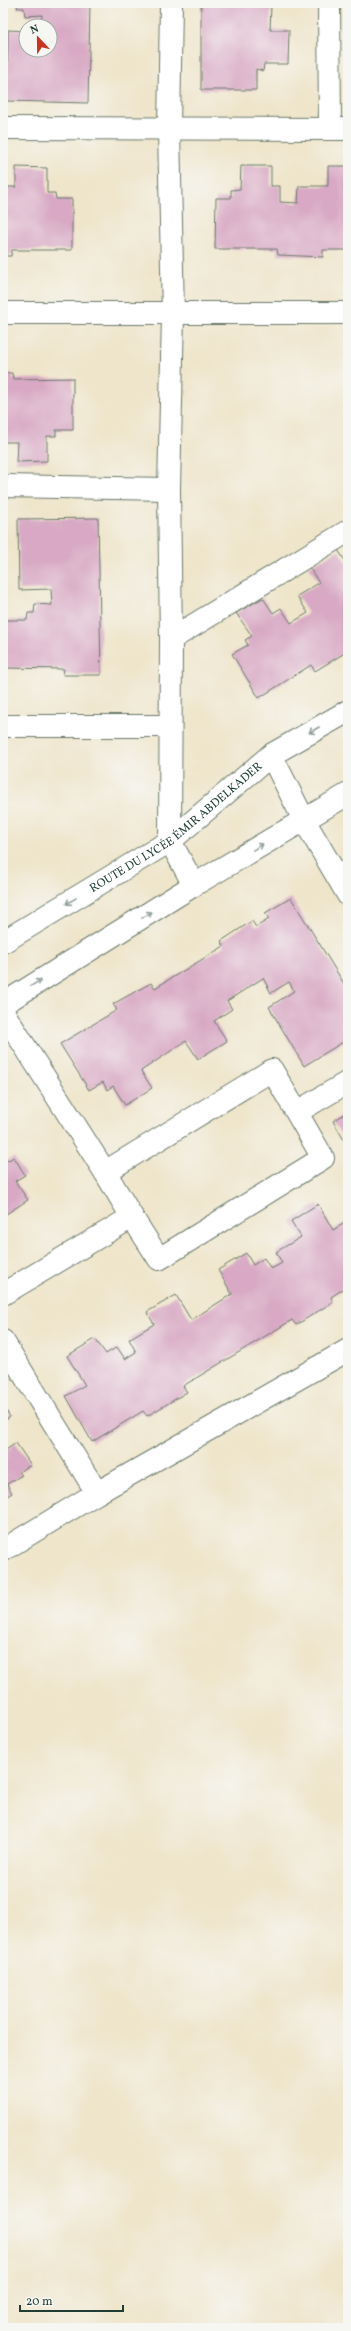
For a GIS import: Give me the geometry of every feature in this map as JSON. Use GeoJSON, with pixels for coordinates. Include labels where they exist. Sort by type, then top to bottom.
{"type":"FeatureCollection","features":[{"type":"Feature","properties":{"kind":"street"},"geometry":{"type":"LineString","coordinates":[[171,3],[169,130],[173,314],[169,489],[171,639],[169,726],[170,841],[194,885]]}},
{"type":"Feature","properties":{"kind":"street"},"geometry":{"type":"LineString","coordinates":[[3,128],[169,130],[339,129],[329,3]]}},
{"type":"Feature","properties":{"kind":"street"},"geometry":{"type":"LineString","coordinates":[[3,312],[173,314],[348,313]]}},
{"type":"Feature","properties":{"kind":"street"},"geometry":{"type":"LineString","coordinates":[[3,486],[169,489]]}},
{"type":"Feature","properties":{"kind":"street"},"geometry":{"type":"LineString","coordinates":[[171,639],[348,531]]}},
{"type":"Feature","properties":{"kind":"street","name":"ROUTE DU LYCÉE ÉMIR ABDELKADER"},"geometry":{"type":"LineString","coordinates":[[3,942],[170,841],[271,755],[348,711]]}},
{"type":"Feature","properties":{"kind":"street"},"geometry":{"type":"LineString","coordinates":[[3,726],[169,726]]}},
{"type":"Feature","properties":{"kind":"street"},"geometry":{"type":"LineString","coordinates":[[271,755],[304,820],[348,895]]}},
{"type":"Feature","properties":{"kind":"street"},"geometry":{"type":"LineString","coordinates":[[3,1004],[194,885],[348,794]]}},
{"type":"Feature","properties":{"kind":"street"},"geometry":{"type":"LineString","coordinates":[[3,1012],[159,1259],[323,1158],[272,1070],[105,1172]]}},
{"type":"Feature","properties":{"kind":"street"},"geometry":{"type":"LineString","coordinates":[[297,1112],[348,1082]]}},
{"type":"Feature","properties":{"kind":"street"},"geometry":{"type":"LineString","coordinates":[[3,1294],[132,1217]]}},
{"type":"Feature","properties":{"kind":"street"},"geometry":{"type":"LineString","coordinates":[[3,1341],[97,1493]]}},
{"type":"Feature","properties":{"kind":"street"},"geometry":{"type":"LineString","coordinates":[[3,1550],[97,1493],[348,1350]]}},
{"type":"Feature","properties":{"kind":"building"},"geometry":{"type":"Polygon","coordinates":[[[18,3],[90,3],[88,103],[7,101],[8,30],[18,31],[18,58],[58,58],[58,18],[42,18],[42,15],[25,16],[24,8],[17,8],[18,3]]]}},
{"type":"Feature","properties":{"kind":"building"},"geometry":{"type":"Polygon","coordinates":[[[201,3],[271,5],[270,30],[289,30],[288,64],[264,64],[263,71],[256,69],[256,90],[201,90],[201,3]]]}},
{"type":"Feature","properties":{"kind":"building"},"geometry":{"type":"Polygon","coordinates":[[[241,166],[271,166],[271,186],[280,186],[280,202],[298,203],[299,186],[328,186],[328,166],[348,166],[348,250],[323,250],[323,257],[278,255],[277,249],[215,249],[216,198],[231,198],[231,190],[240,189],[241,166]]]}},
{"type":"Feature","properties":{"kind":"building"},"geometry":{"type":"Polygon","coordinates":[[[16,167],[47,168],[47,193],[55,193],[56,199],[72,199],[72,250],[12,250],[11,256],[3,256],[3,187],[16,187],[16,167]]]}},
{"type":"Feature","properties":{"kind":"building"},"geometry":{"type":"Polygon","coordinates":[[[3,373],[12,373],[13,379],[73,378],[73,430],[56,430],[56,436],[47,436],[47,461],[16,462],[17,442],[3,442],[3,373]]]}},
{"type":"Feature","properties":{"kind":"building"},"geometry":{"type":"Polygon","coordinates":[[[98,518],[101,675],[63,675],[64,669],[3,668],[3,620],[27,620],[28,613],[34,613],[35,604],[52,605],[51,589],[19,590],[18,519],[98,518]]]}},
{"type":"Feature","properties":{"kind":"building"},"geometry":{"type":"Polygon","coordinates":[[[338,550],[348,565],[348,651],[315,671],[311,665],[259,698],[232,654],[248,645],[245,640],[252,636],[236,613],[263,598],[273,613],[281,608],[291,623],[308,613],[297,596],[319,583],[309,567],[338,550]]]}},
{"type":"Feature","properties":{"kind":"building"},"geometry":{"type":"Polygon","coordinates":[[[291,898],[348,990],[348,1039],[304,1066],[269,1007],[294,991],[289,982],[271,993],[263,978],[227,1001],[232,1009],[214,1021],[227,1041],[198,1059],[186,1041],[141,1071],[152,1088],[125,1105],[113,1086],[107,1090],[103,1082],[89,1090],[60,1044],[117,1010],[113,1004],[151,983],[155,988],[224,946],[221,941],[252,921],[256,927],[269,919],[265,913],[291,898]]]}},
{"type":"Feature","properties":{"kind":"building"},"geometry":{"type":"Polygon","coordinates":[[[348,1112],[348,1147],[333,1121],[348,1112]]]}},
{"type":"Feature","properties":{"kind":"building"},"geometry":{"type":"Polygon","coordinates":[[[14,1157],[25,1175],[15,1181],[28,1200],[3,1216],[3,1163],[14,1157]]]}},
{"type":"Feature","properties":{"kind":"building"},"geometry":{"type":"Polygon","coordinates":[[[318,1204],[333,1230],[348,1221],[348,1286],[331,1297],[333,1302],[296,1325],[292,1320],[183,1386],[187,1392],[147,1416],[143,1411],[92,1442],[66,1396],[85,1385],[67,1356],[95,1339],[106,1354],[117,1347],[125,1359],[136,1352],[129,1339],[154,1324],[147,1312],[176,1295],[191,1320],[232,1294],[218,1270],[246,1253],[253,1265],[264,1258],[271,1269],[282,1263],[276,1252],[301,1237],[291,1221],[318,1204]]]}},
{"type":"Feature","properties":{"kind":"building"},"geometry":{"type":"Polygon","coordinates":[[[3,1405],[10,1417],[3,1421],[3,1405]]]}},
{"type":"Feature","properties":{"kind":"building"},"geometry":{"type":"Polygon","coordinates":[[[16,1443],[31,1465],[19,1472],[22,1475],[7,1484],[12,1493],[3,1499],[3,1452],[16,1443]]]}}]}
